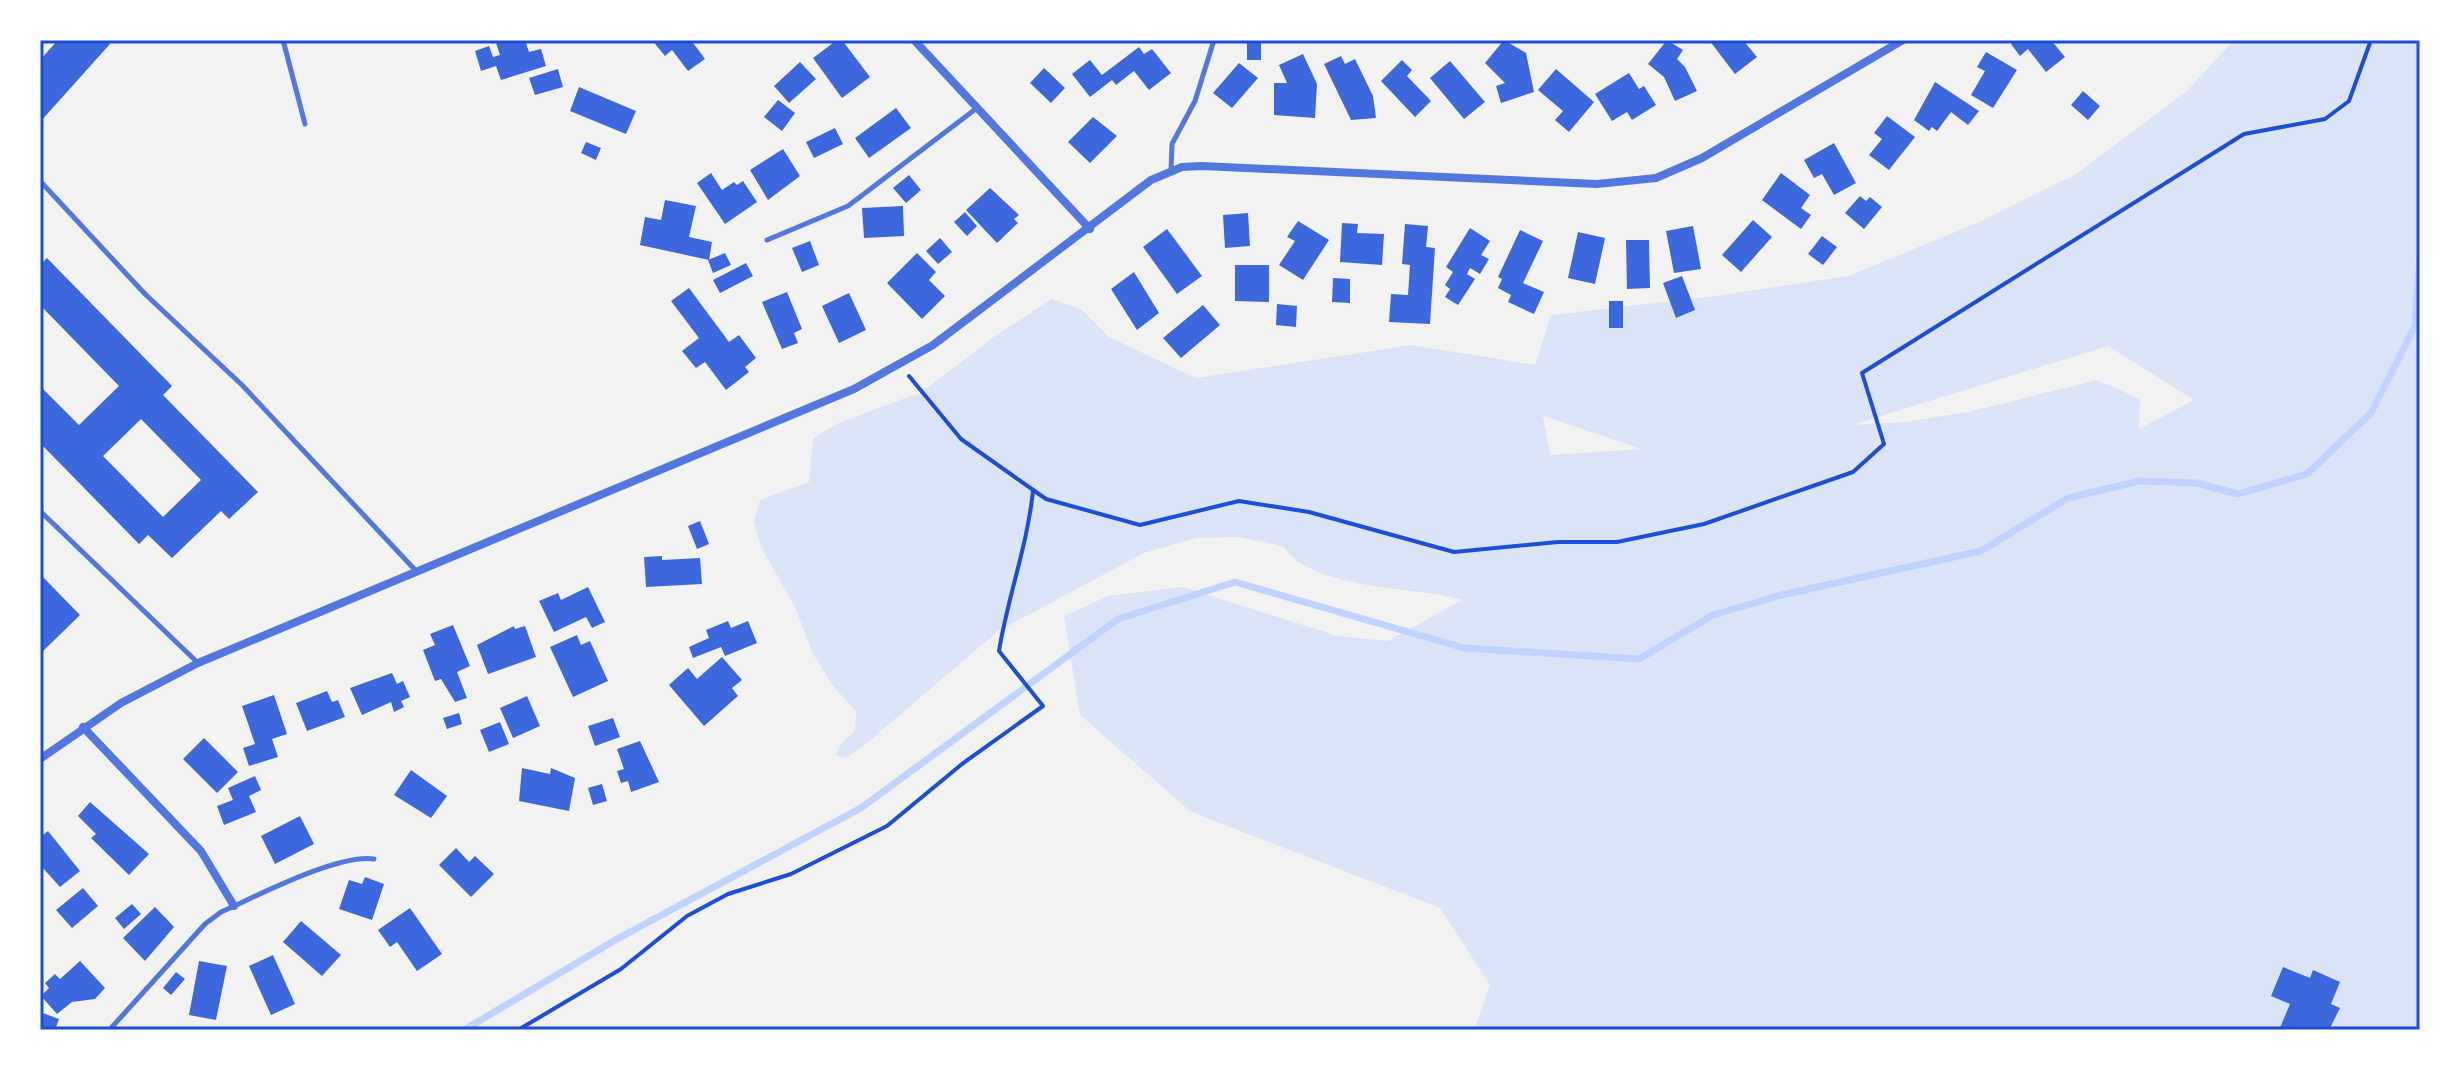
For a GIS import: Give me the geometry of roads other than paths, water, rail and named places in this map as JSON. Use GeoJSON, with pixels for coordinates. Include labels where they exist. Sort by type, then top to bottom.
{"type":"FeatureCollection","features":[{"type":"Feature","properties":{"kind":"street"},"geometry":{"type":"LineString","coordinates":[[914,40],[1090,229]]}},
{"type":"Feature","properties":{"kind":"street"},"geometry":{"type":"LineString","coordinates":[[40,759],[83,727],[156,683],[198,663],[840,395],[900,365],[1090,229],[1151,180],[1171,171],[1182,167],[1233,166],[1597,184],[1656,178],[1725,147],[1903,40]]}},
{"type":"Feature","properties":{"kind":"street"},"geometry":{"type":"LineString","coordinates":[[83,727],[201,851],[234,906]]}},
{"type":"Feature","properties":{"kind":"lane"},"geometry":{"type":"LineString","coordinates":[[283,40],[305,124]]}},
{"type":"Feature","properties":{"kind":"lane"},"geometry":{"type":"LineString","coordinates":[[1171,171],[1172,144],[1195,101],[1214,40]]}},
{"type":"Feature","properties":{"kind":"lane"},"geometry":{"type":"LineString","coordinates":[[767,240],[848,206],[977,108]]}},
{"type":"Feature","properties":{"kind":"lane"},"geometry":{"type":"LineString","coordinates":[[41,182],[145,294],[242,385],[417,572]]}},
{"type":"Feature","properties":{"kind":"lane"},"geometry":{"type":"LineString","coordinates":[[40,511],[198,663]]}},
{"type":"Feature","properties":{"kind":"lane"},"geometry":{"type":"LineString","coordinates":[[112,1027],[205,924],[234,906],[335,865],[355,858],[374,859]]}},
{"type":"Feature","properties":{"kind":"waterway"},"geometry":{"type":"LineString","coordinates":[[464,1030],[617,939],[861,808],[1118,619],[1235,582],[1464,648],[1639,659],[1713,615],[1781,595],[1981,551],[2068,498],[2140,481],[2197,483],[2238,494],[2307,474],[2371,413],[2415,326],[2420,255]]}}]}
